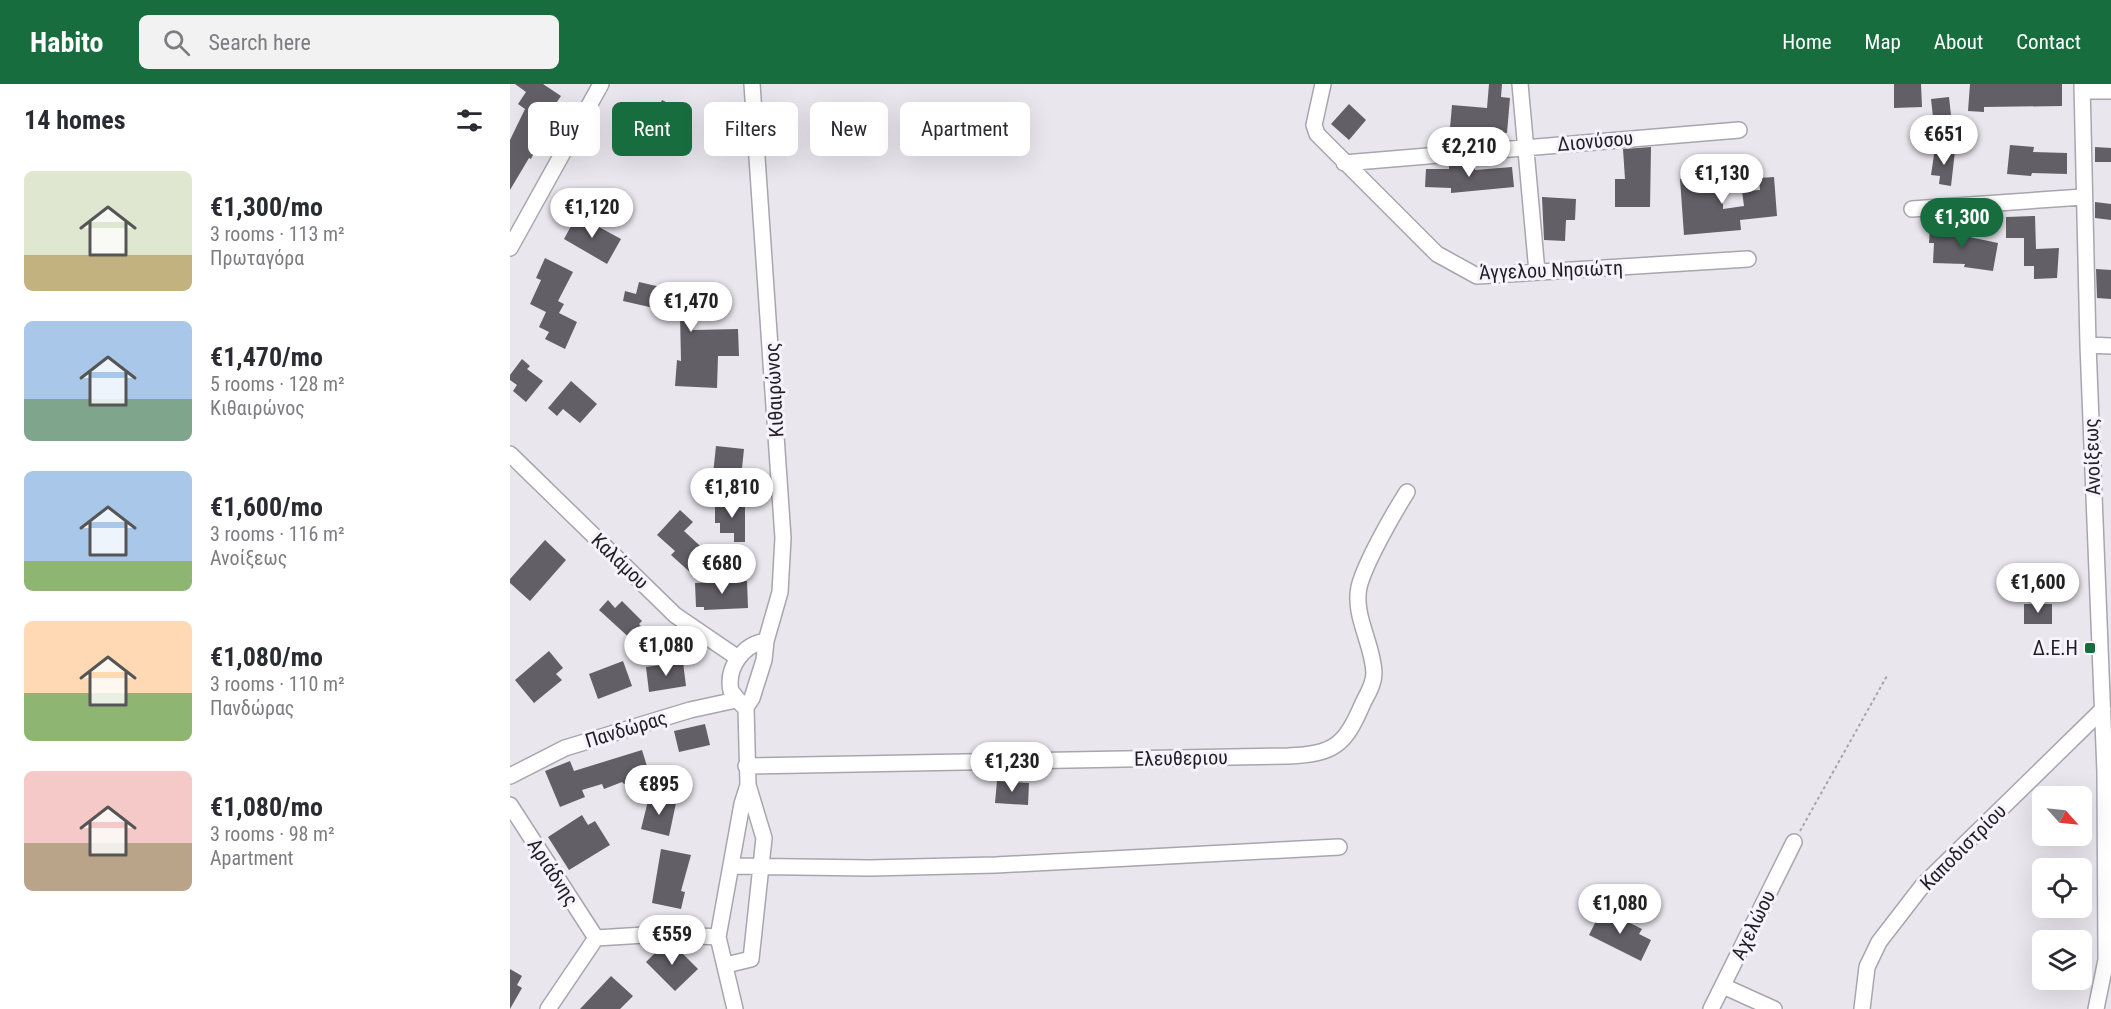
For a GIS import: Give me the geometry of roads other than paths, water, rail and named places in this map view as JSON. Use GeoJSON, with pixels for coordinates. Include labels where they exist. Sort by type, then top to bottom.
{"type":"FeatureCollection","features":[{"type":"Feature","properties":{"kind":"street"},"geometry":{"type":"LineString","coordinates":[[510,248],[601,84]]}},
{"type":"Feature","properties":{"kind":"street","name":"Κιθαιρώνος"},"geometry":{"type":"LineString","coordinates":[[735,1009],[718,937],[747,785],[741,703],[754,692],[767,646],[766,641],[780,592],[783,538],[752,84]]}},
{"type":"Feature","properties":{"kind":"street","name":"Άγγελου Νησιώτη"},"geometry":{"type":"LineString","coordinates":[[1323,84],[1314,125],[1317,134],[1437,254],[1461,270],[1477,276],[1748,259]]}},
{"type":"Feature","properties":{"kind":"street"},"geometry":{"type":"LineString","coordinates":[[1520,84],[1536,272]]}},
{"type":"Feature","properties":{"kind":"street"},"geometry":{"type":"LineString","coordinates":[[2082,87],[2111,91]]}},
{"type":"Feature","properties":{"kind":"street","name":"Ανοίξεως"},"geometry":{"type":"LineString","coordinates":[[2082,87],[2083,197],[2103,709],[2109,960],[2096,1009]]}},
{"type":"Feature","properties":{"kind":"street","name":"Διονύσου"},"geometry":{"type":"LineString","coordinates":[[1344,163],[1739,130]]}},
{"type":"Feature","properties":{"kind":"street"},"geometry":{"type":"LineString","coordinates":[[1912,209],[2083,197]]}},
{"type":"Feature","properties":{"kind":"street"},"geometry":{"type":"LineString","coordinates":[[2088,345],[2111,346]]}},
{"type":"Feature","properties":{"kind":"street","name":"Καλάμου"},"geometry":{"type":"LineString","coordinates":[[510,454],[675,615],[738,658]]}},
{"type":"Feature","properties":{"kind":"street","name":"Ελευθεριου"},"geometry":{"type":"LineString","coordinates":[[746,766],[1288,756],[1328,751],[1341,743],[1352,729],[1371,687],[1374,674],[1358,602],[1359,586],[1386,528],[1407,492]]}},
{"type":"Feature","properties":{"kind":"street"},"geometry":{"type":"LineString","coordinates":[[741,703],[730,686],[738,658],[747,648],[766,641]]}},
{"type":"Feature","properties":{"kind":"street","name":"Πανδώρας"},"geometry":{"type":"LineString","coordinates":[[510,776],[565,748],[679,713],[741,703]]}},
{"type":"Feature","properties":{"kind":"street","name":"Καποδιστρίου"},"geometry":{"type":"LineString","coordinates":[[1862,1009],[1867,967],[1879,942],[1923,885],[2103,709]]}},
{"type":"Feature","properties":{"kind":"street"},"geometry":{"type":"LineString","coordinates":[[726,965],[751,959],[762,866],[764,838],[747,785]]}},
{"type":"Feature","properties":{"kind":"street","name":"Αριάδνης"},"geometry":{"type":"LineString","coordinates":[[510,805],[596,938]]}},
{"type":"Feature","properties":{"kind":"street","name":"Αχελώου"},"geometry":{"type":"LineString","coordinates":[[1712,1009],[1794,842]]}},
{"type":"Feature","properties":{"kind":"street"},"geometry":{"type":"LineString","coordinates":[[732,866],[870,868],[996,865],[1339,848]]}},
{"type":"Feature","properties":{"kind":"street"},"geometry":{"type":"LineString","coordinates":[[548,1009],[596,938],[662,934],[718,937]]}},
{"type":"Feature","properties":{"kind":"street"},"geometry":{"type":"LineString","coordinates":[[1723,986],[1774,1009]]}},
{"type":"Feature","properties":{"kind":"place","name":"Δ.Ε.Η"},"geometry":{"type":"Point","coordinates":[2090,648]}}]}
